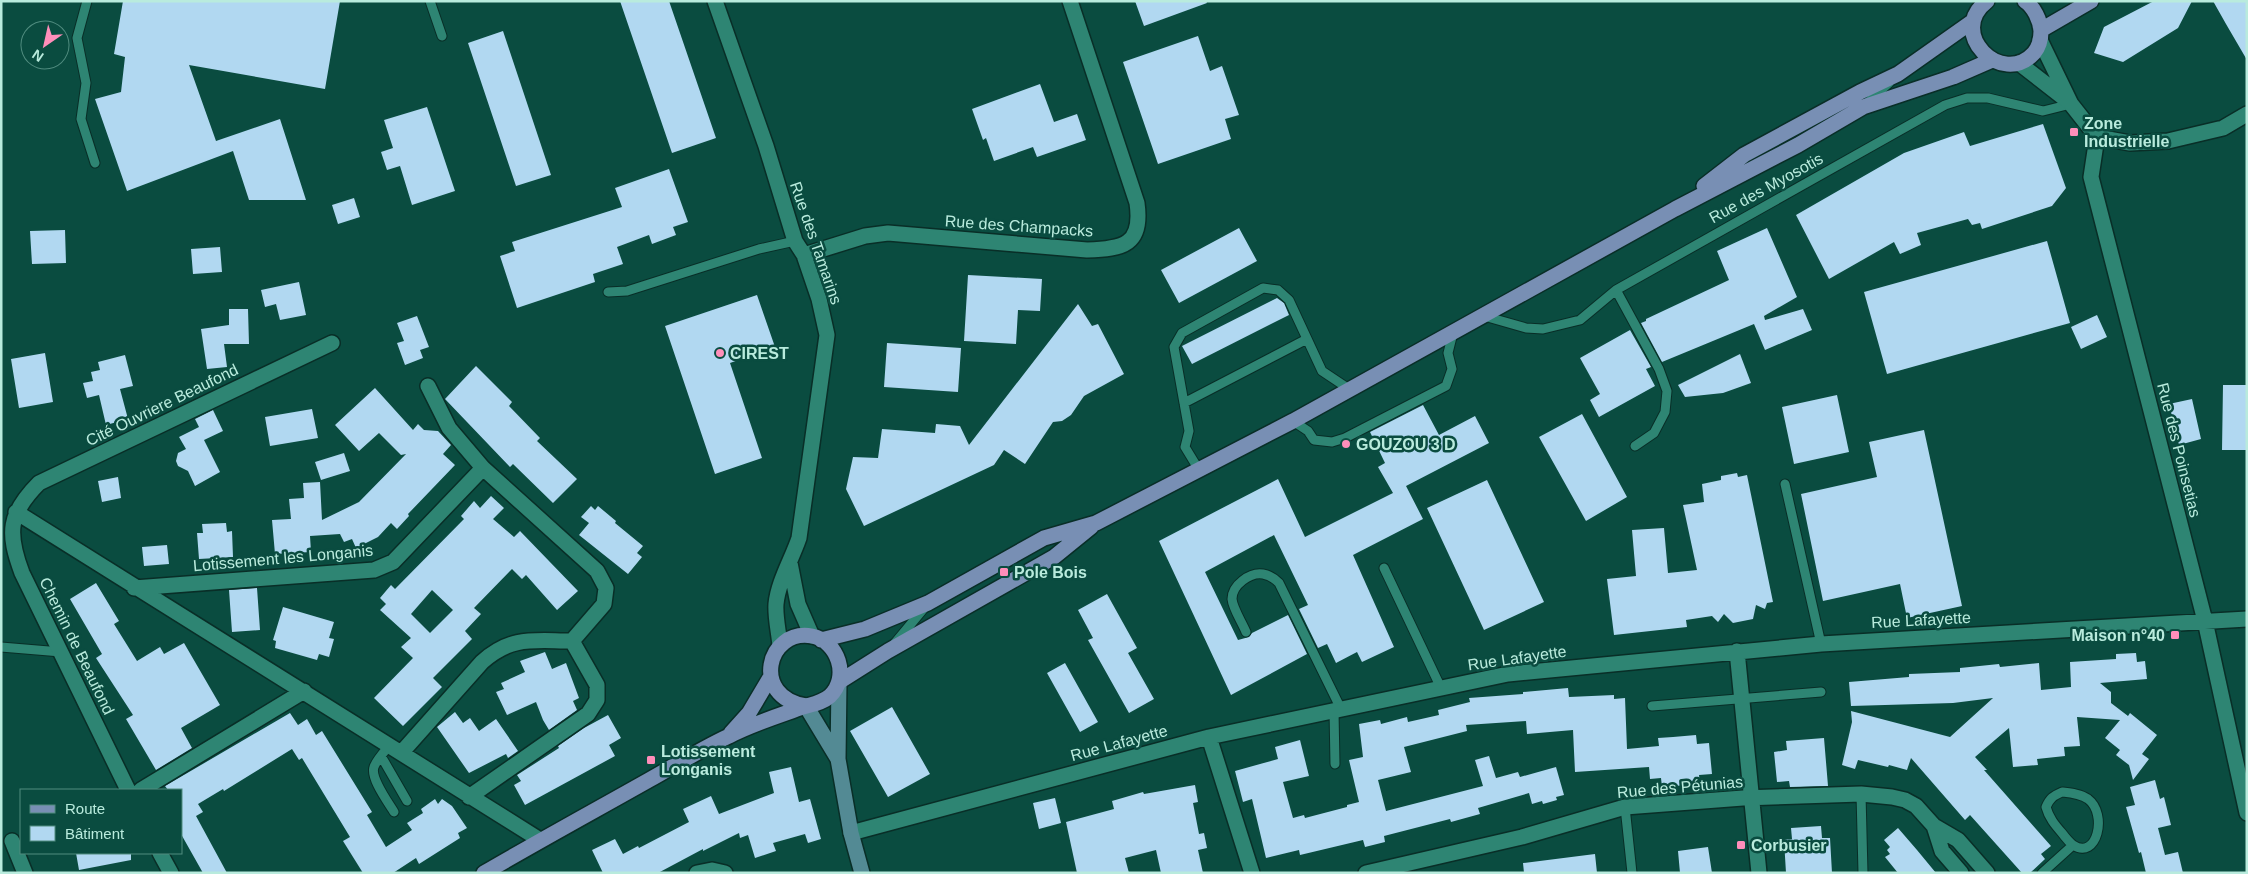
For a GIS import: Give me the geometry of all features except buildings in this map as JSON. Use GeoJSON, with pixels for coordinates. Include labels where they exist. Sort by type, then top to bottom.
{"type":"FeatureCollection","features":[{"type":"Feature","properties":{"kind":"main road"},"geometry":{"type":"LineString","coordinates":[[1987,1],[1978,10],[1973,21],[1972,30],[1978,48],[1992,60],[2001,63],[2019,63],[2029,58],[2036,50],[2040,35],[2037,16],[2028,2]]}},
{"type":"Feature","properties":{"kind":"main road"},"geometry":{"type":"LineString","coordinates":[[2040,35],[2091,1]]}},
{"type":"Feature","properties":{"kind":"main road"},"geometry":{"type":"LineString","coordinates":[[1675,209],[1744,155],[1860,92],[1898,74],[1973,21]]}},
{"type":"Feature","properties":{"kind":"main road"},"geometry":{"type":"LineString","coordinates":[[806,706],[793,704],[782,698],[774,688],[770,676],[771,665],[780,646],[795,638],[816,638],[865,630],[928,603],[1044,538],[1096,523],[1293,421],[1675,209],[1798,145],[1863,107],[1953,77],[1992,60]]}},
{"type":"Feature","properties":{"kind":"main road"},"geometry":{"type":"LineString","coordinates":[[839,682],[888,651],[1054,557],[1096,523]]}},
{"type":"Feature","properties":{"kind":"main road"},"geometry":{"type":"LineString","coordinates":[[484,873],[729,736],[806,706],[820,703],[832,695],[839,682],[841,670],[838,658],[831,647],[816,638]]}},
{"type":"Feature","properties":{"kind":"main road"},"geometry":{"type":"LineString","coordinates":[[729,736],[749,713],[770,676]]}},
{"type":"Feature","properties":{"kind":"street","name":"Rue des Tamarins"},"geometry":{"type":"LineString","coordinates":[[715,1],[766,146],[796,241],[804,255],[819,299],[827,336],[799,538],[782,579],[776,604],[780,646]]}},
{"type":"Feature","properties":{"kind":"street","name":"Rue des Champacks"},"geometry":{"type":"LineString","coordinates":[[804,255],[866,236],[888,233],[1087,250],[1113,250],[1127,243],[1136,233],[1140,220],[1137,204],[1070,1]]}},
{"type":"Feature","properties":{"kind":"street"},"geometry":{"type":"LineString","coordinates":[[2040,35],[2071,104]]}},
{"type":"Feature","properties":{"kind":"street"},"geometry":{"type":"LineString","coordinates":[[2019,63],[2071,104],[2097,137],[2130,143],[2168,142],[2223,128],[2247,114]]}},
{"type":"Feature","properties":{"kind":"street","name":"Rue des Poinsetias"},"geometry":{"type":"LineString","coordinates":[[2097,137],[2091,176],[2204,621],[2247,813]]}},
{"type":"Feature","properties":{"kind":"street","name":"Cité Ouvriere Beaufond"},"geometry":{"type":"LineString","coordinates":[[16,512],[26,496],[40,483],[332,343]]}},
{"type":"Feature","properties":{"kind":"street"},"geometry":{"type":"LineString","coordinates":[[428,386],[450,428],[484,468],[597,571],[606,588],[604,604],[572,641]]}},
{"type":"Feature","properties":{"kind":"street","name":"Lotissement les Longanis"},"geometry":{"type":"LineString","coordinates":[[134,588],[374,570],[393,562],[484,468]]}},
{"type":"Feature","properties":{"kind":"street"},"geometry":{"type":"LineString","coordinates":[[16,512],[134,588],[304,691],[391,751],[540,840]]}},
{"type":"Feature","properties":{"kind":"street","name":"Chemin de Beaufond"},"geometry":{"type":"LineString","coordinates":[[16,512],[13,530],[14,551],[22,573],[128,789]]}},
{"type":"Feature","properties":{"kind":"street"},"geometry":{"type":"LineString","coordinates":[[790,563],[798,604],[816,638]]}},
{"type":"Feature","properties":{"kind":"street","name":"Rue Lafayette"},"geometry":{"type":"LineString","coordinates":[[851,833],[1209,738],[1508,674],[1821,644],[2247,619]]}},
{"type":"Feature","properties":{"kind":"street"},"geometry":{"type":"LineString","coordinates":[[391,751],[494,651],[509,643],[527,640],[572,641]]}},
{"type":"Feature","properties":{"kind":"street"},"geometry":{"type":"LineString","coordinates":[[470,797],[588,714],[597,700],[597,685],[572,641]]}},
{"type":"Feature","properties":{"kind":"street"},"geometry":{"type":"LineString","coordinates":[[1737,651],[1759,873]]}},
{"type":"Feature","properties":{"kind":"street"},"geometry":{"type":"LineString","coordinates":[[839,682],[838,759],[851,833],[862,873]]}},
{"type":"Feature","properties":{"kind":"street"},"geometry":{"type":"LineString","coordinates":[[143,789],[304,691]]}},
{"type":"Feature","properties":{"kind":"street"},"geometry":{"type":"LineString","coordinates":[[806,706],[838,759]]}},
{"type":"Feature","properties":{"kind":"street"},"geometry":{"type":"LineString","coordinates":[[1209,738],[1252,873]]}},
{"type":"Feature","properties":{"kind":"street","name":"Rue des Pétunias"},"geometry":{"type":"LineString","coordinates":[[1366,873],[1522,837],[1625,807],[1752,798],[1861,794],[1905,800],[1916,806],[1934,826],[1958,840],[1987,873]]}},
{"type":"Feature","properties":{"kind":"street","name":"Rue des Pétunias"},"geometry":{"type":"LineString","coordinates":[[1934,826],[1942,851],[1961,873]]}},
{"type":"Feature","properties":{"kind":"street"},"geometry":{"type":"LineString","coordinates":[[12,841],[25,873]]}},
{"type":"Feature","properties":{"kind":"street"},"geometry":{"type":"LineString","coordinates":[[161,854],[171,873]]}},
{"type":"Feature","properties":{"kind":"street"},"geometry":{"type":"LineString","coordinates":[[697,873],[712,870],[725,873]]}},
{"type":"Feature","properties":{"kind":"lane"},"geometry":{"type":"LineString","coordinates":[[87,1],[77,38],[86,83],[81,119],[95,163]]}},
{"type":"Feature","properties":{"kind":"lane"},"geometry":{"type":"LineString","coordinates":[[430,1],[442,36]]}},
{"type":"Feature","properties":{"kind":"lane"},"geometry":{"type":"LineString","coordinates":[[1863,107],[1898,74]]}},
{"type":"Feature","properties":{"kind":"lane","name":"Rue des Myosotis"},"geometry":{"type":"LineString","coordinates":[[1484,316],[1526,328],[1543,329],[1580,320],[1616,290],[1945,105],[1967,98],[1988,98],[2043,111],[2071,104]]}},
{"type":"Feature","properties":{"kind":"lane"},"geometry":{"type":"LineString","coordinates":[[608,292],[627,291],[759,249],[796,241]]}},
{"type":"Feature","properties":{"kind":"lane"},"geometry":{"type":"LineString","coordinates":[[1199,470],[1185,446],[1189,432],[1174,347],[1182,333],[1263,288],[1278,290],[1288,300],[1322,371],[1349,389]]}},
{"type":"Feature","properties":{"kind":"lane"},"geometry":{"type":"LineString","coordinates":[[1616,290],[1659,369],[1666,391],[1665,412],[1654,433],[1636,446]]}},
{"type":"Feature","properties":{"kind":"lane"},"geometry":{"type":"LineString","coordinates":[[1293,421],[1308,431],[1314,440],[1332,442],[1345,438],[1446,386],[1452,369],[1448,353],[1453,333]]}},
{"type":"Feature","properties":{"kind":"lane"},"geometry":{"type":"LineString","coordinates":[[1184,403],[1307,339]]}},
{"type":"Feature","properties":{"kind":"lane"},"geometry":{"type":"LineString","coordinates":[[1785,484],[1821,644]]}},
{"type":"Feature","properties":{"kind":"lane"},"geometry":{"type":"LineString","coordinates":[[1384,568],[1440,688]]}},
{"type":"Feature","properties":{"kind":"lane"},"geometry":{"type":"LineString","coordinates":[[1246,632],[1232,599],[1235,589],[1241,581],[1260,573],[1272,576],[1280,583],[1338,710],[1335,764]]}},
{"type":"Feature","properties":{"kind":"lane"},"geometry":{"type":"LineString","coordinates":[[888,651],[928,603]]}},
{"type":"Feature","properties":{"kind":"lane"},"geometry":{"type":"LineString","coordinates":[[1,647],[61,652]]}},
{"type":"Feature","properties":{"kind":"lane"},"geometry":{"type":"LineString","coordinates":[[1652,706],[1821,692]]}},
{"type":"Feature","properties":{"kind":"lane"},"geometry":{"type":"LineString","coordinates":[[394,812],[373,772],[374,766],[391,751],[407,801]]}},
{"type":"Feature","properties":{"kind":"lane"},"geometry":{"type":"LineString","coordinates":[[2062,792],[2077,794],[2088,799],[2095,807],[2099,822],[2098,834],[2090,845],[2082,847],[2073,845],[2050,820],[2046,808],[2051,797],[2062,792]]}},
{"type":"Feature","properties":{"kind":"lane"},"geometry":{"type":"LineString","coordinates":[[1861,794],[1863,873]]}},
{"type":"Feature","properties":{"kind":"lane"},"geometry":{"type":"LineString","coordinates":[[1625,807],[1632,873]]}},
{"type":"Feature","properties":{"kind":"lane"},"geometry":{"type":"LineString","coordinates":[[2042,873],[2073,845]]}},
{"type":"Feature","properties":{"kind":"place","name":"Zone Industrielle"},"geometry":{"type":"Point","coordinates":[2074,132]}},
{"type":"Feature","properties":{"kind":"place","name":"CIREST"},"geometry":{"type":"Point","coordinates":[720,353]}},
{"type":"Feature","properties":{"kind":"place","name":"GOUZOU 3 D"},"geometry":{"type":"Point","coordinates":[1346,444]}},
{"type":"Feature","properties":{"kind":"place","name":"Pole Bois"},"geometry":{"type":"Point","coordinates":[1004,572]}},
{"type":"Feature","properties":{"kind":"place","name":"Maison n°40"},"geometry":{"type":"Point","coordinates":[2175,635]}},
{"type":"Feature","properties":{"kind":"place","name":"Lotissement Longanis"},"geometry":{"type":"Point","coordinates":[651,760]}},
{"type":"Feature","properties":{"kind":"place","name":"Corbusier"},"geometry":{"type":"Point","coordinates":[1741,845]}}]}
